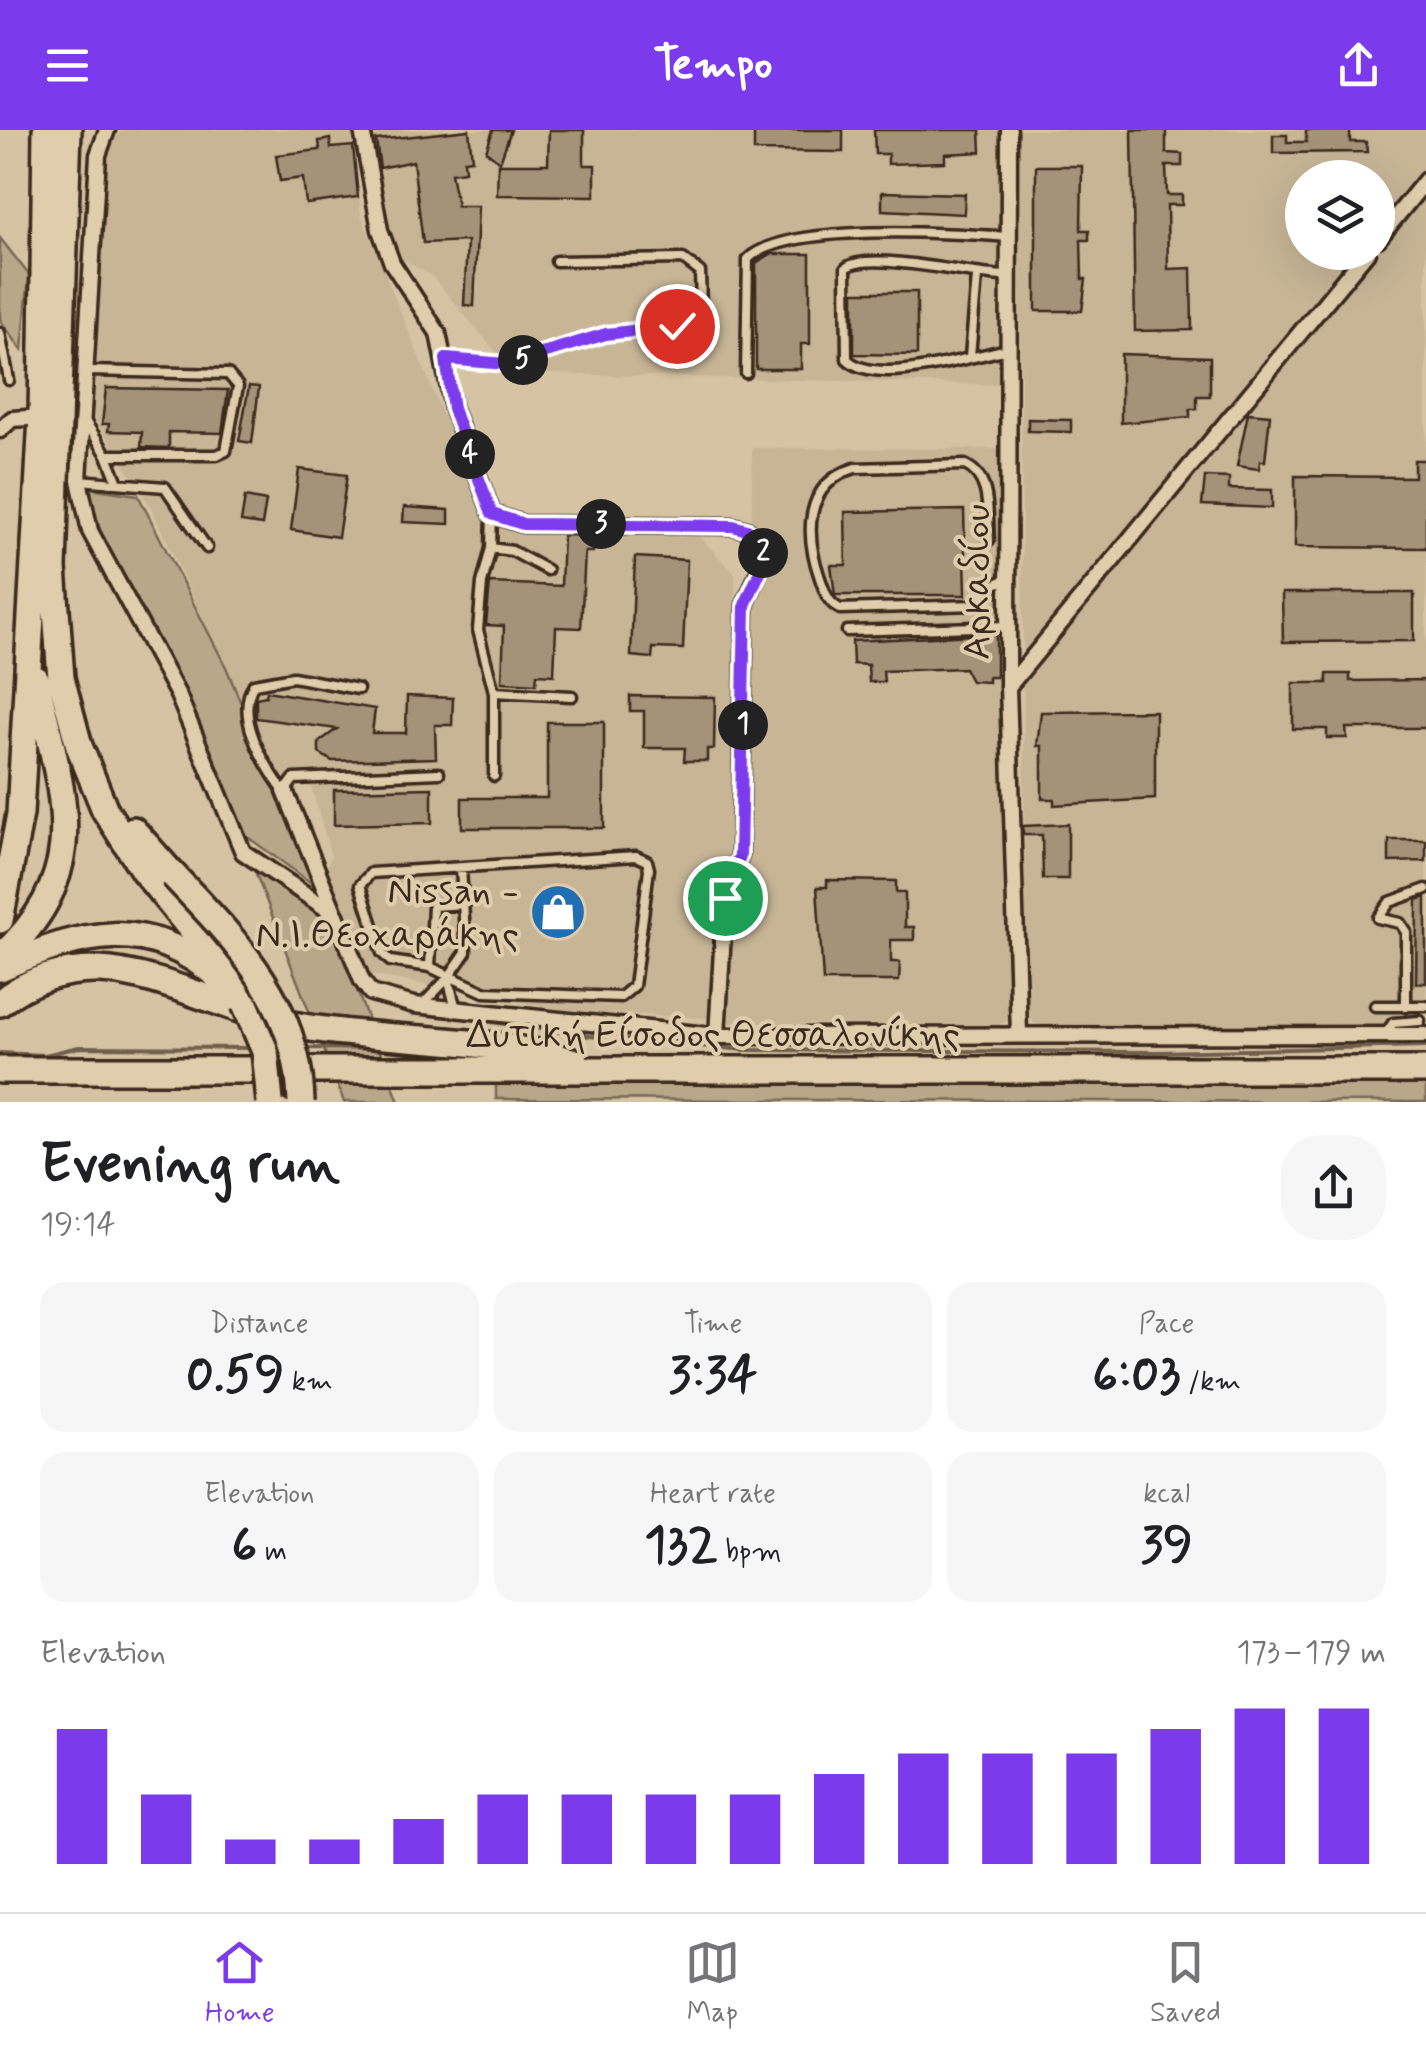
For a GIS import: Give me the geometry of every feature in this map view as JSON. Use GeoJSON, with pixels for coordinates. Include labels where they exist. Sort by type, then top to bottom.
{"type":"FeatureCollection","features":[{"type":"Feature","properties":{"kind":"highway"},"geometry":{"type":"LineString","coordinates":[[0,920],[10,887],[20,814],[42,417],[46,130]]}},
{"type":"Feature","properties":{"kind":"highway"},"geometry":{"type":"LineString","coordinates":[[78,130],[68,143],[54,630],[70,715],[85,760],[120,836],[245,1004],[265,1051],[270,1102]]}},
{"type":"Feature","properties":{"kind":"highway"},"geometry":{"type":"LineString","coordinates":[[0,958],[42,914],[65,848],[64,794],[34,670],[29,625]]}},
{"type":"Feature","properties":{"kind":"highway"},"geometry":{"type":"LineString","coordinates":[[85,760],[132,829],[252,960],[275,997],[293,1042],[301,1102]]}},
{"type":"Feature","properties":{"kind":"highway"},"geometry":{"type":"LineString","coordinates":[[0,968],[74,938],[127,934],[182,951],[219,977],[245,1004]]}},
{"type":"Feature","properties":{"kind":"highway"},"geometry":{"type":"LineString","coordinates":[[0,1003],[34,982],[96,970],[130,975],[288,1024],[479,1041],[609,1072]]}},
{"type":"Feature","properties":{"kind":"highway","name":"Δυτική Είσοδος Θεσσαλονίκης"},"geometry":{"type":"LineString","coordinates":[[0,1070],[1426,1070]]}},
{"type":"Feature","properties":{"kind":"street"},"geometry":{"type":"LineString","coordinates":[[108,130],[98,156],[78,480],[94,540],[178,695],[242,850],[336,915]]}},
{"type":"Feature","properties":{"kind":"street"},"geometry":{"type":"LineString","coordinates":[[362,130],[380,230],[392,263],[438,333],[453,409],[492,514],[523,524],[733,526],[747,530],[763,546],[764,563],[745,605],[740,856],[728,880],[725,898],[716,1036]]}},
{"type":"Feature","properties":{"kind":"street","name":"Αρκαδίου"},"geometry":{"type":"LineString","coordinates":[[1009,130],[1008,687],[1018,1034]]}},
{"type":"Feature","properties":{"kind":"street"},"geometry":{"type":"LineString","coordinates":[[68,143],[98,156]]}},
{"type":"Feature","properties":{"kind":"street"},"geometry":{"type":"LineString","coordinates":[[1395,219],[1426,180]]}},
{"type":"Feature","properties":{"kind":"street"},"geometry":{"type":"LineString","coordinates":[[1008,687],[1352,270]]}},
{"type":"Feature","properties":{"kind":"street"},"geometry":{"type":"LineString","coordinates":[[0,430],[12,419],[42,417]]}},
{"type":"Feature","properties":{"kind":"street"},"geometry":{"type":"LineString","coordinates":[[286,791],[367,990],[380,997],[456,1010],[716,1036],[1384,1035],[1424,1026]]}},
{"type":"Feature","properties":{"kind":"lane"},"geometry":{"type":"LineString","coordinates":[[746,373],[748,259],[758,249],[816,236],[1010,237]]}},
{"type":"Feature","properties":{"kind":"lane"},"geometry":{"type":"LineString","coordinates":[[446,359],[506,364],[606,334],[677,326],[693,321],[701,308],[704,289],[700,272],[682,259],[556,261]]}},
{"type":"Feature","properties":{"kind":"lane"},"geometry":{"type":"LineString","coordinates":[[1009,276],[977,277],[878,260],[854,262],[846,268],[844,342],[848,359],[856,368],[895,371],[1009,349]]}},
{"type":"Feature","properties":{"kind":"lane"},"geometry":{"type":"LineString","coordinates":[[970,356],[977,277]]}},
{"type":"Feature","properties":{"kind":"lane"},"geometry":{"type":"LineString","coordinates":[[0,333],[8,380]]}},
{"type":"Feature","properties":{"kind":"lane"},"geometry":{"type":"LineString","coordinates":[[85,371],[228,374],[236,378],[238,386],[226,451],[218,455],[107,455]]}},
{"type":"Feature","properties":{"kind":"lane"},"geometry":{"type":"LineString","coordinates":[[82,418],[107,455],[118,483]]}},
{"type":"Feature","properties":{"kind":"lane"},"geometry":{"type":"LineString","coordinates":[[990,540],[984,484],[978,471],[965,466],[855,468],[838,474],[820,491],[808,525],[808,545],[828,600],[840,609],[977,604],[990,586],[1008,579]]}},
{"type":"Feature","properties":{"kind":"lane"},"geometry":{"type":"LineString","coordinates":[[78,480],[165,487],[207,548]]}},
{"type":"Feature","properties":{"kind":"lane"},"geometry":{"type":"LineString","coordinates":[[492,514],[492,548],[482,583],[478,630],[494,692],[494,776]]}},
{"type":"Feature","properties":{"kind":"lane"},"geometry":{"type":"LineString","coordinates":[[492,548],[512,551],[547,570]]}},
{"type":"Feature","properties":{"kind":"lane"},"geometry":{"type":"LineString","coordinates":[[848,630],[1008,626]]}},
{"type":"Feature","properties":{"kind":"lane"},"geometry":{"type":"LineString","coordinates":[[358,689],[293,676],[254,684],[248,694],[248,720],[275,780],[286,791],[294,779],[439,773]]}},
{"type":"Feature","properties":{"kind":"lane"},"geometry":{"type":"LineString","coordinates":[[494,692],[572,696]]}},
{"type":"Feature","properties":{"kind":"lane"},"geometry":{"type":"LineString","coordinates":[[644,858],[648,869],[634,986],[628,995],[487,992],[448,978],[430,966],[384,957],[361,881],[372,874],[644,858]]}},
{"type":"Feature","properties":{"kind":"lane"},"geometry":{"type":"LineString","coordinates":[[422,1005],[466,952],[461,868]]}},
{"type":"Feature","properties":{"kind":"lane"},"geometry":{"type":"LineString","coordinates":[[1406,1007],[1406,932],[1400,923],[1378,918],[1390,902],[1426,889]]}},
{"type":"Feature","properties":{"kind":"lane"},"geometry":{"type":"LineString","coordinates":[[430,966],[433,906],[465,904]]}},
{"type":"Feature","properties":{"kind":"lane"},"geometry":{"type":"LineString","coordinates":[[448,978],[456,1010]]}},
{"type":"Feature","properties":{"kind":"lane"},"geometry":{"type":"LineString","coordinates":[[1375,1006],[1423,1006],[1424,1026]]}},
{"type":"Feature","properties":{"kind":"shaded area"},"geometry":{"type":"Polygon","coordinates":[[[125,130],[351,130],[361,215],[488,526],[692,529],[735,574],[733,838],[717,888],[708,1018],[575,1012],[371,975],[327,868],[331,856],[311,786],[277,778],[152,509],[94,418],[105,153],[107,143],[125,130]]]}},
{"type":"Feature","properties":{"kind":"shaded area"},"geometry":{"type":"Polygon","coordinates":[[[371,130],[1006,130],[1006,385],[514,373],[431,275],[399,258],[384,208],[371,130]]]}},
{"type":"Feature","properties":{"kind":"shaded area"},"geometry":{"type":"Polygon","coordinates":[[[1019,130],[1426,130],[1426,1026],[1034,1023],[1026,1012],[1019,130]]]}},
{"type":"Feature","properties":{"kind":"shaded area"},"geometry":{"type":"Polygon","coordinates":[[[0,238],[29,275],[22,350],[0,320],[0,238]]]}},
{"type":"Feature","properties":{"kind":"shaded area"},"geometry":{"type":"Polygon","coordinates":[[[752,448],[1005,449],[1013,1005],[1010,1019],[999,1025],[728,1023],[725,1019],[733,891],[748,851],[750,827],[752,448]]]}},
{"type":"Feature","properties":{"kind":"shaded area"},"geometry":{"type":"Polygon","coordinates":[[[88,488],[138,495],[226,667],[317,887],[242,833],[217,764],[100,530],[88,488]]]}},
{"type":"Feature","properties":{"kind":"shaded area"},"geometry":{"type":"Polygon","coordinates":[[[253,866],[330,919],[399,1102],[344,1102],[253,866]]]}},
{"type":"Feature","properties":{"kind":"shaded area"},"geometry":{"type":"Polygon","coordinates":[[[496,1078],[1426,1084],[1426,1102],[496,1099],[496,1078]]]}},
{"type":"Feature","properties":{"kind":"building"},"geometry":{"type":"Polygon","coordinates":[[[469,130],[472,159],[464,160],[465,171],[451,173],[457,206],[478,206],[474,306],[464,305],[467,241],[423,243],[413,161],[380,168],[376,140],[469,130]]]}},
{"type":"Feature","properties":{"kind":"building"},"geometry":{"type":"Polygon","coordinates":[[[493,130],[511,130],[500,162],[486,151],[493,130]]]}},
{"type":"Feature","properties":{"kind":"building"},"geometry":{"type":"Polygon","coordinates":[[[549,130],[584,130],[584,165],[595,165],[595,196],[497,195],[498,164],[548,164],[549,130]]]}},
{"type":"Feature","properties":{"kind":"building"},"geometry":{"type":"Polygon","coordinates":[[[754,130],[843,130],[843,152],[754,151],[754,130]]]}},
{"type":"Feature","properties":{"kind":"building"},"geometry":{"type":"Polygon","coordinates":[[[874,130],[980,130],[981,152],[945,154],[945,162],[888,164],[888,154],[875,154],[874,130]]]}},
{"type":"Feature","properties":{"kind":"building"},"geometry":{"type":"Polygon","coordinates":[[[1132,130],[1166,130],[1166,153],[1182,154],[1182,166],[1166,166],[1167,195],[1182,195],[1182,205],[1167,205],[1168,269],[1191,268],[1192,330],[1135,331],[1132,130]]]}},
{"type":"Feature","properties":{"kind":"building"},"geometry":{"type":"Polygon","coordinates":[[[1306,130],[1350,130],[1350,142],[1366,142],[1367,152],[1273,153],[1273,135],[1287,135],[1287,142],[1306,142],[1306,130]]]}},
{"type":"Feature","properties":{"kind":"building"},"geometry":{"type":"Polygon","coordinates":[[[330,139],[331,148],[353,146],[358,197],[306,204],[303,178],[280,181],[276,155],[320,150],[319,141],[330,139]]]}},
{"type":"Feature","properties":{"kind":"building"},"geometry":{"type":"Polygon","coordinates":[[[1036,166],[1082,166],[1081,230],[1089,230],[1089,240],[1081,240],[1082,279],[1086,279],[1082,311],[1036,311],[1036,166]]]}},
{"type":"Feature","properties":{"kind":"building"},"geometry":{"type":"Polygon","coordinates":[[[882,192],[965,194],[964,214],[882,210],[882,192]]]}},
{"type":"Feature","properties":{"kind":"building"},"geometry":{"type":"Polygon","coordinates":[[[771,254],[810,254],[810,344],[801,344],[801,369],[756,369],[756,263],[771,254]]]}},
{"type":"Feature","properties":{"kind":"building"},"geometry":{"type":"Polygon","coordinates":[[[854,292],[917,292],[917,355],[854,354],[854,292]]]}},
{"type":"Feature","properties":{"kind":"building"},"geometry":{"type":"Polygon","coordinates":[[[1121,354],[1210,357],[1210,396],[1197,396],[1197,409],[1190,409],[1190,417],[1121,423],[1121,354]]]}},
{"type":"Feature","properties":{"kind":"building"},"geometry":{"type":"Polygon","coordinates":[[[249,386],[259,387],[252,443],[239,441],[249,386]]]}},
{"type":"Feature","properties":{"kind":"building"},"geometry":{"type":"Polygon","coordinates":[[[106,388],[228,390],[222,433],[169,432],[169,448],[141,447],[142,432],[108,431],[109,424],[102,424],[106,388]]]}},
{"type":"Feature","properties":{"kind":"building"},"geometry":{"type":"Polygon","coordinates":[[[1248,413],[1270,415],[1265,461],[1260,461],[1259,469],[1237,466],[1248,413]]]}},
{"type":"Feature","properties":{"kind":"building"},"geometry":{"type":"Polygon","coordinates":[[[1028,419],[1071,420],[1071,432],[1028,431],[1028,419]]]}},
{"type":"Feature","properties":{"kind":"building"},"geometry":{"type":"Polygon","coordinates":[[[1414,460],[1426,460],[1426,548],[1295,547],[1295,476],[1414,477],[1414,460]]]}},
{"type":"Feature","properties":{"kind":"building"},"geometry":{"type":"Polygon","coordinates":[[[299,469],[347,475],[338,537],[291,530],[299,469]]]}},
{"type":"Feature","properties":{"kind":"building"},"geometry":{"type":"Polygon","coordinates":[[[1205,477],[1229,478],[1229,489],[1272,490],[1272,508],[1202,505],[1205,477]]]}},
{"type":"Feature","properties":{"kind":"building"},"geometry":{"type":"Polygon","coordinates":[[[245,497],[266,501],[262,525],[241,522],[245,497]]]}},
{"type":"Feature","properties":{"kind":"building"},"geometry":{"type":"Polygon","coordinates":[[[404,507],[449,510],[449,524],[403,522],[404,507]]]}},
{"type":"Feature","properties":{"kind":"building"},"geometry":{"type":"Polygon","coordinates":[[[964,510],[966,595],[835,595],[831,565],[846,565],[845,512],[964,510]]]}},
{"type":"Feature","properties":{"kind":"building"},"geometry":{"type":"Polygon","coordinates":[[[563,535],[593,536],[593,552],[585,552],[581,628],[556,627],[554,675],[537,674],[536,684],[502,682],[504,626],[486,625],[490,583],[561,586],[563,535]]]}},
{"type":"Feature","properties":{"kind":"building"},"geometry":{"type":"Polygon","coordinates":[[[635,557],[687,560],[683,649],[653,648],[652,658],[631,656],[635,557]]]}},
{"type":"Feature","properties":{"kind":"building"},"geometry":{"type":"Polygon","coordinates":[[[1282,593],[1414,593],[1414,641],[1283,642],[1282,593]]]}},
{"type":"Feature","properties":{"kind":"building"},"geometry":{"type":"Polygon","coordinates":[[[996,634],[996,677],[988,677],[988,682],[971,681],[964,668],[883,671],[884,682],[869,682],[868,665],[853,664],[852,641],[996,634]]]}},
{"type":"Feature","properties":{"kind":"building"},"geometry":{"type":"Polygon","coordinates":[[[1327,674],[1350,674],[1350,681],[1426,680],[1426,728],[1346,728],[1347,738],[1327,738],[1327,729],[1293,729],[1293,683],[1327,683],[1327,674]]]}},
{"type":"Feature","properties":{"kind":"building"},"geometry":{"type":"Polygon","coordinates":[[[267,691],[375,709],[372,733],[406,733],[407,696],[453,698],[452,725],[435,725],[436,758],[332,761],[319,753],[319,742],[337,729],[256,718],[256,698],[266,696],[267,691]]]}},
{"type":"Feature","properties":{"kind":"building"},"geometry":{"type":"Polygon","coordinates":[[[630,696],[715,697],[714,749],[707,749],[707,761],[684,761],[685,748],[644,748],[644,711],[630,711],[630,696]]]}},
{"type":"Feature","properties":{"kind":"building"},"geometry":{"type":"Polygon","coordinates":[[[1155,711],[1155,799],[1054,805],[1054,799],[1042,799],[1042,746],[1037,746],[1041,712],[1155,711]]]}},
{"type":"Feature","properties":{"kind":"building"},"geometry":{"type":"Polygon","coordinates":[[[547,722],[604,722],[604,828],[462,828],[462,798],[547,798],[547,722]]]}},
{"type":"Feature","properties":{"kind":"building"},"geometry":{"type":"Polygon","coordinates":[[[432,788],[432,823],[334,825],[334,790],[432,788]]]}},
{"type":"Feature","properties":{"kind":"building"},"geometry":{"type":"Polygon","coordinates":[[[1068,824],[1068,879],[1043,879],[1042,835],[1023,835],[1023,826],[1068,824]]]}},
{"type":"Feature","properties":{"kind":"building"},"geometry":{"type":"Polygon","coordinates":[[[1389,840],[1426,840],[1426,861],[1389,862],[1389,840]]]}},
{"type":"Feature","properties":{"kind":"building"},"geometry":{"type":"Polygon","coordinates":[[[827,880],[896,881],[896,892],[905,892],[905,927],[914,927],[914,940],[891,940],[891,962],[900,962],[899,981],[823,981],[817,887],[827,887],[827,880]]]}},
{"type":"Feature","properties":{"kind":"building"},"geometry":{"type":"Polygon","coordinates":[[[1426,897],[1426,983],[1416,983],[1417,900],[1426,897]]]}},
{"type":"Feature","properties":{"kind":"waterway"},"geometry":{"type":"LineString","coordinates":[[444,1015],[589,1036],[745,1050],[1157,1052],[1426,1046]]}},
{"type":"Feature","properties":{"kind":"waterway"},"geometry":{"type":"LineString","coordinates":[[0,1053],[45,1055],[79,1047],[254,1048]]}},
{"type":"Feature","properties":{"kind":"waterway"},"geometry":{"type":"LineString","coordinates":[[303,1048],[394,1049]]}},
{"type":"Feature","properties":{"kind":"place","name":"Nissan - Ν.Ι.Θεοχαράκης"},"geometry":{"type":"Point","coordinates":[558,912]}},
{"type":"Feature","properties":{"kind":"route"},"geometry":{"type":"LineString","coordinates":[[677,326],[606,334],[567,349],[506,364],[446,359],[453,409],[492,514],[523,524],[733,526],[747,530],[763,546],[764,563],[745,605],[740,856],[728,880],[725,898]]}}]}
